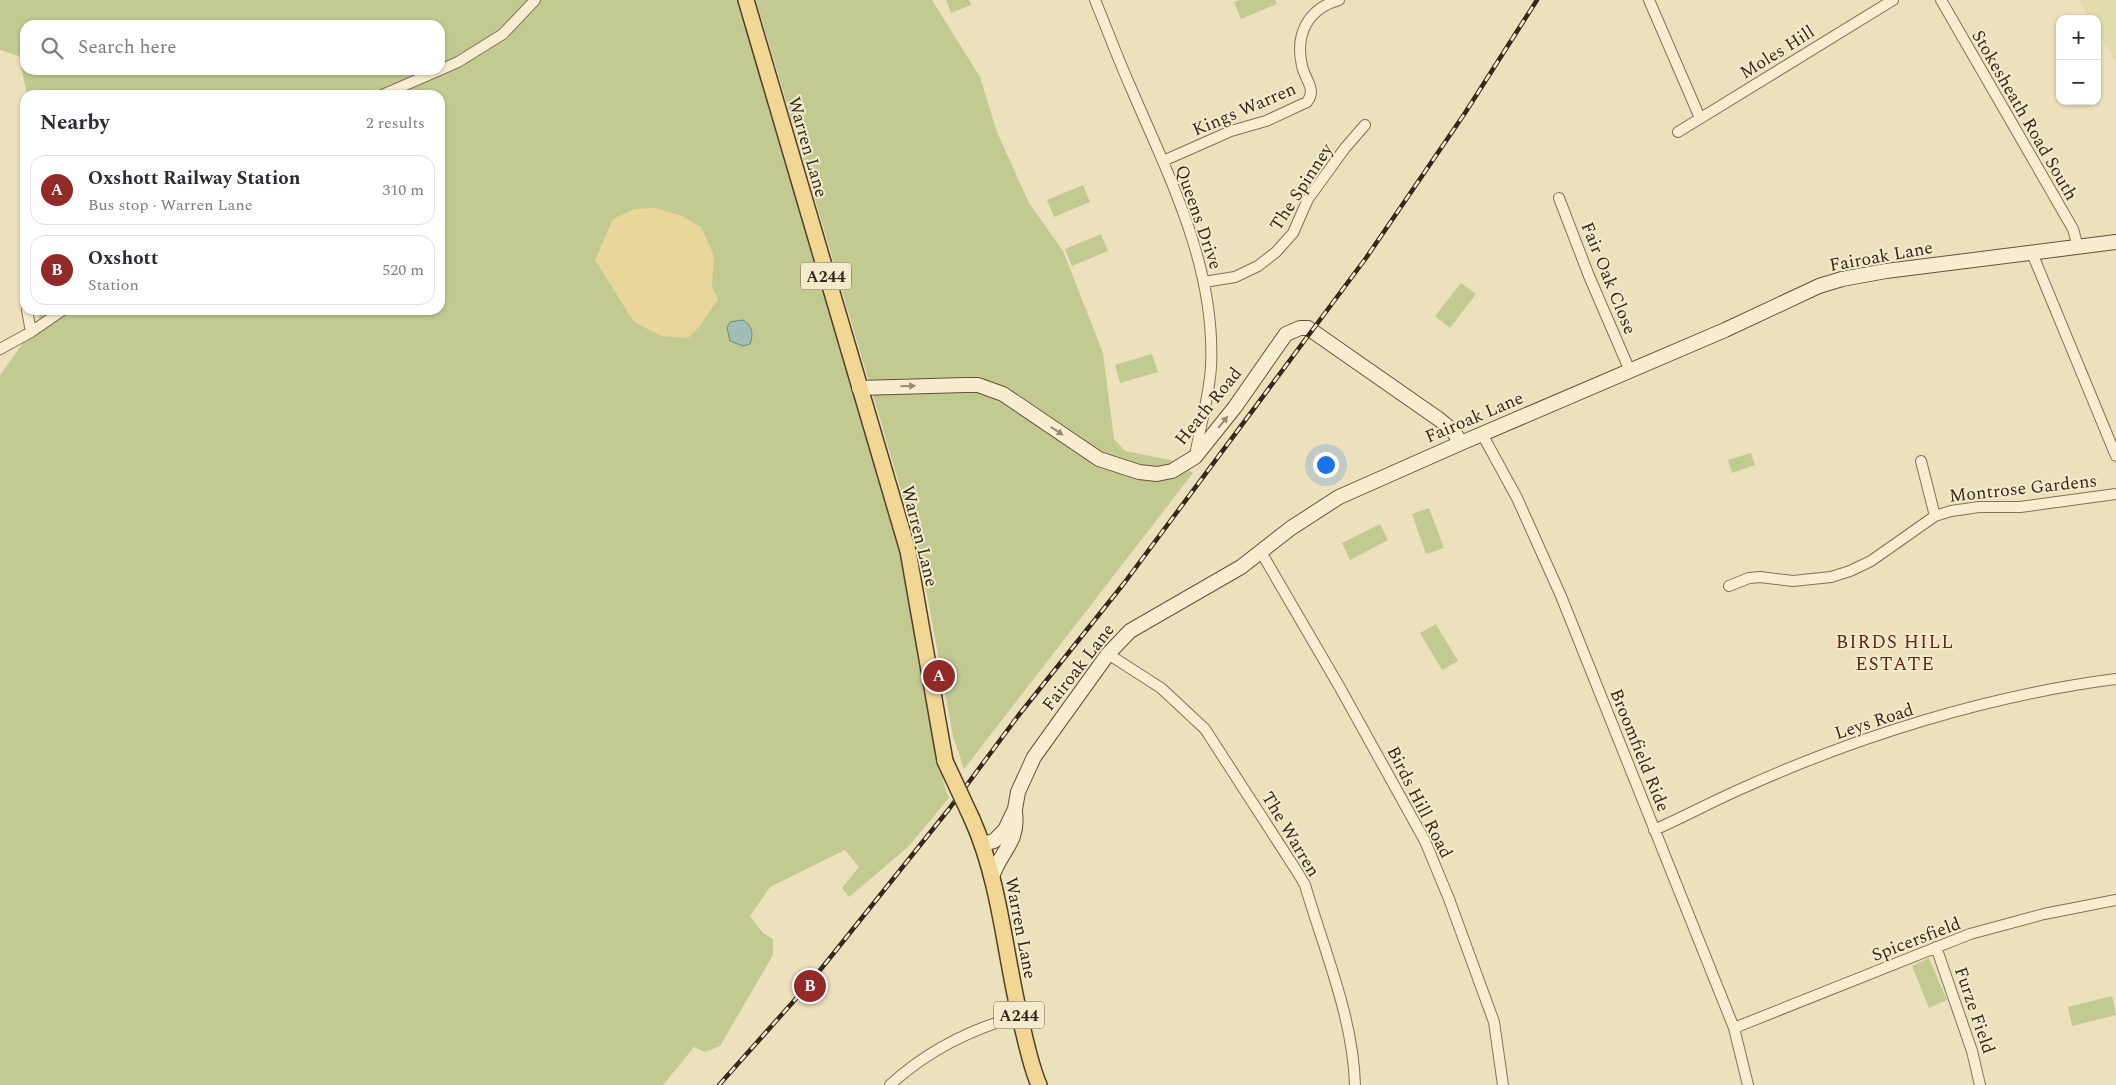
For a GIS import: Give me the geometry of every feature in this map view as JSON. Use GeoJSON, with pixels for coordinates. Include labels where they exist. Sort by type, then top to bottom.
{"type":"FeatureCollection","features":[{"type":"Feature","properties":{"kind":"main road","name":"Warren Lane"},"geometry":{"type":"LineString","coordinates":[[746,0],[908,551],[946,761],[983,844],[992,877],[1019,1016],[1039,1085]]}},
{"type":"Feature","properties":{"kind":"main road","name":"Fairoak Lane"},"geometry":{"type":"LineString","coordinates":[[983,844],[1000,837],[1006,830],[1018,792],[1034,757],[1108,654],[1130,631],[1234,572],[1310,515],[1339,497],[1725,330],[1819,286],[1842,279],[1886,271],[2116,242]]}},
{"type":"Feature","properties":{"kind":"main road","name":"Heath Road"},"geometry":{"type":"LineString","coordinates":[[859,388],[966,385],[991,389],[1003,394],[1099,459],[1139,472],[1157,474],[1172,471],[1195,456],[1235,407],[1286,334],[1300,328],[1308,328],[1440,420],[1453,431],[1461,443]]}},
{"type":"Feature","properties":{"kind":"main road"},"geometry":{"type":"LineString","coordinates":[[992,877],[996,865],[1016,832],[1014,808]]}},
{"type":"Feature","properties":{"kind":"street"},"geometry":{"type":"LineString","coordinates":[[445,68],[458,62],[503,34],[535,0]]}},
{"type":"Feature","properties":{"kind":"street","name":"Queens Drive"},"geometry":{"type":"LineString","coordinates":[[1095,0],[1130,87],[1163,161],[1196,249],[1204,282],[1209,319],[1211,367],[1195,456]]}},
{"type":"Feature","properties":{"kind":"street","name":"Kings Warren"},"geometry":{"type":"LineString","coordinates":[[1163,161],[1231,131],[1266,121],[1307,102],[1312,90],[1302,68],[1300,55],[1301,39],[1305,24],[1324,4],[1339,0]]}},
{"type":"Feature","properties":{"kind":"street"},"geometry":{"type":"LineString","coordinates":[[1649,0],[1700,118]]}},
{"type":"Feature","properties":{"kind":"street","name":"Moles Hill"},"geometry":{"type":"LineString","coordinates":[[1678,132],[1893,0]]}},
{"type":"Feature","properties":{"kind":"street","name":"Stokesheath Road South"},"geometry":{"type":"LineString","coordinates":[[1941,0],[2072,229],[2078,247]]}},
{"type":"Feature","properties":{"kind":"street"},"geometry":{"type":"LineString","coordinates":[[394,90],[428,75]]}},
{"type":"Feature","properties":{"kind":"street","name":"The Spinney"},"geometry":{"type":"LineString","coordinates":[[1204,282],[1235,277],[1258,266],[1276,252],[1292,233],[1308,199],[1345,148],[1365,125]]}},
{"type":"Feature","properties":{"kind":"street","name":"Fair Oak Close"},"geometry":{"type":"LineString","coordinates":[[1559,198],[1589,276],[1630,371]]}},
{"type":"Feature","properties":{"kind":"street"},"geometry":{"type":"LineString","coordinates":[[2032,253],[2116,456]]}},
{"type":"Feature","properties":{"kind":"street"},"geometry":{"type":"LineString","coordinates":[[28,315],[31,332]]}},
{"type":"Feature","properties":{"kind":"street"},"geometry":{"type":"LineString","coordinates":[[0,349],[31,332],[56,315]]}},
{"type":"Feature","properties":{"kind":"street","name":"Broomfield Ride"},"geometry":{"type":"LineString","coordinates":[[1482,434],[1517,498],[1545,560],[1734,1028],[1748,1085]]}},
{"type":"Feature","properties":{"kind":"street","name":"Montrose Gardens"},"geometry":{"type":"LineString","coordinates":[[1921,461],[1935,516]]}},
{"type":"Feature","properties":{"kind":"street","name":"Montrose Gardens"},"geometry":{"type":"LineString","coordinates":[[1729,586],[1748,578],[1802,581],[1850,572],[1871,562],[1935,516],[1966,508],[2020,508],[2116,494]]}},
{"type":"Feature","properties":{"kind":"street","name":"Birds Hill Road"},"geometry":{"type":"LineString","coordinates":[[1261,552],[1415,819],[1425,841],[1449,899],[1494,1022],[1503,1085]]}},
{"type":"Feature","properties":{"kind":"street","name":"The Warren"},"geometry":{"type":"LineString","coordinates":[[1108,654],[1161,688],[1205,729],[1305,885],[1340,997],[1350,1041],[1355,1085]]}},
{"type":"Feature","properties":{"kind":"street","name":"Leys Road"},"geometry":{"type":"LineString","coordinates":[[1654,830],[1743,788],[1877,736],[2001,701],[2116,680]]}},
{"type":"Feature","properties":{"kind":"street","name":"Spicersfield"},"geometry":{"type":"LineString","coordinates":[[1734,1028],[1970,934],[2009,923],[2116,900]]}},
{"type":"Feature","properties":{"kind":"street","name":"Furze Field"},"geometry":{"type":"LineString","coordinates":[[1936,947],[1972,1051],[1980,1085]]}},
{"type":"Feature","properties":{"kind":"street"},"geometry":{"type":"LineString","coordinates":[[890,1085],[908,1068],[943,1045],[992,1023],[1019,1016]]}},
{"type":"Feature","properties":{"kind":"shaded area"},"geometry":{"type":"Polygon","coordinates":[[[2079,0],[2116,0],[2116,62],[2101,38],[2101,15],[2088,15],[2079,0]]]}},
{"type":"Feature","properties":{"kind":"green space"},"geometry":{"type":"Polygon","coordinates":[[[0,0],[738,0],[899,552],[944,785],[949,798],[908,847],[849,897],[842,888],[859,867],[845,850],[770,887],[750,916],[763,933],[773,939],[773,955],[720,1046],[705,1052],[694,1047],[663,1085],[0,1085],[0,375],[39,321],[40,315],[445,315],[445,90],[26,90],[23,75],[445,75],[445,20],[20,20],[20,61],[19,56],[0,50],[0,0]]]}},
{"type":"Feature","properties":{"kind":"green space"},"geometry":{"type":"Polygon","coordinates":[[[756,0],[932,0],[980,77],[997,132],[1029,203],[1063,251],[1103,353],[1114,439],[1125,451],[1180,462],[1193,473],[964,769],[953,736],[919,551],[756,0]]]}},
{"type":"Feature","properties":{"kind":"green space"},"geometry":{"type":"Polygon","coordinates":[[[946,0],[969,0],[971,5],[951,13],[946,0]]]}},
{"type":"Feature","properties":{"kind":"green space"},"geometry":{"type":"Polygon","coordinates":[[[1240,0],[1275,0],[1277,4],[1241,19],[1234,2],[1240,0]]]}},
{"type":"Feature","properties":{"kind":"green space"},"geometry":{"type":"Polygon","coordinates":[[[1083,185],[1090,202],[1054,217],[1047,200],[1083,185]]]}},
{"type":"Feature","properties":{"kind":"green space"},"geometry":{"type":"Polygon","coordinates":[[[1101,234],[1108,251],[1072,266],[1065,249],[1101,234]]]}},
{"type":"Feature","properties":{"kind":"green space"},"geometry":{"type":"Polygon","coordinates":[[[1461,283],[1476,294],[1450,328],[1435,316],[1461,283]]]}},
{"type":"Feature","properties":{"kind":"green space"},"geometry":{"type":"Polygon","coordinates":[[[1152,354],[1158,372],[1120,383],[1115,365],[1152,354]]]}},
{"type":"Feature","properties":{"kind":"green space"},"geometry":{"type":"Polygon","coordinates":[[[1751,453],[1755,465],[1732,473],[1728,460],[1751,453]]]}},
{"type":"Feature","properties":{"kind":"green space"},"geometry":{"type":"Polygon","coordinates":[[[1429,508],[1444,548],[1426,554],[1412,514],[1429,508]]]}},
{"type":"Feature","properties":{"kind":"green space"},"geometry":{"type":"Polygon","coordinates":[[[1380,524],[1388,540],[1350,560],[1342,543],[1380,524]]]}},
{"type":"Feature","properties":{"kind":"green space"},"geometry":{"type":"Polygon","coordinates":[[[1436,624],[1458,661],[1442,670],[1420,633],[1436,624]]]}},
{"type":"Feature","properties":{"kind":"green space"},"geometry":{"type":"Polygon","coordinates":[[[1929,958],[1947,1000],[1929,1008],[1912,966],[1929,958]]]}},
{"type":"Feature","properties":{"kind":"green space"},"geometry":{"type":"Polygon","coordinates":[[[2112,996],[2116,1015],[2072,1026],[2068,1007],[2112,996]]]}},
{"type":"Feature","properties":{"kind":"sand"},"geometry":{"type":"Polygon","coordinates":[[[656,208],[682,216],[701,227],[714,256],[712,287],[718,299],[700,326],[688,338],[661,336],[634,322],[595,260],[613,219],[634,209],[656,208]]]}},
{"type":"Feature","properties":{"kind":"water"},"geometry":{"type":"Polygon","coordinates":[[[743,320],[750,327],[752,336],[750,344],[743,346],[730,341],[727,328],[730,322],[743,320]]]}},
{"type":"Feature","properties":{"kind":"railway"},"geometry":{"type":"LineString","coordinates":[[719,1085],[809,984],[949,809],[1018,716],[1125,582],[1366,258],[1465,113],[1537,0]]}},
{"type":"Feature","properties":{"kind":"place","name":"Oxshott Railway Station"},"geometry":{"type":"Point","coordinates":[939,676]}},
{"type":"Feature","properties":{"kind":"place","name":"Oxshott"},"geometry":{"type":"Point","coordinates":[810,986]}},
{"type":"Feature","properties":{"kind":"district","name":"BIRDS HILL ESTATE"},"geometry":{"type":"Point","coordinates":[1895,652]}}]}
